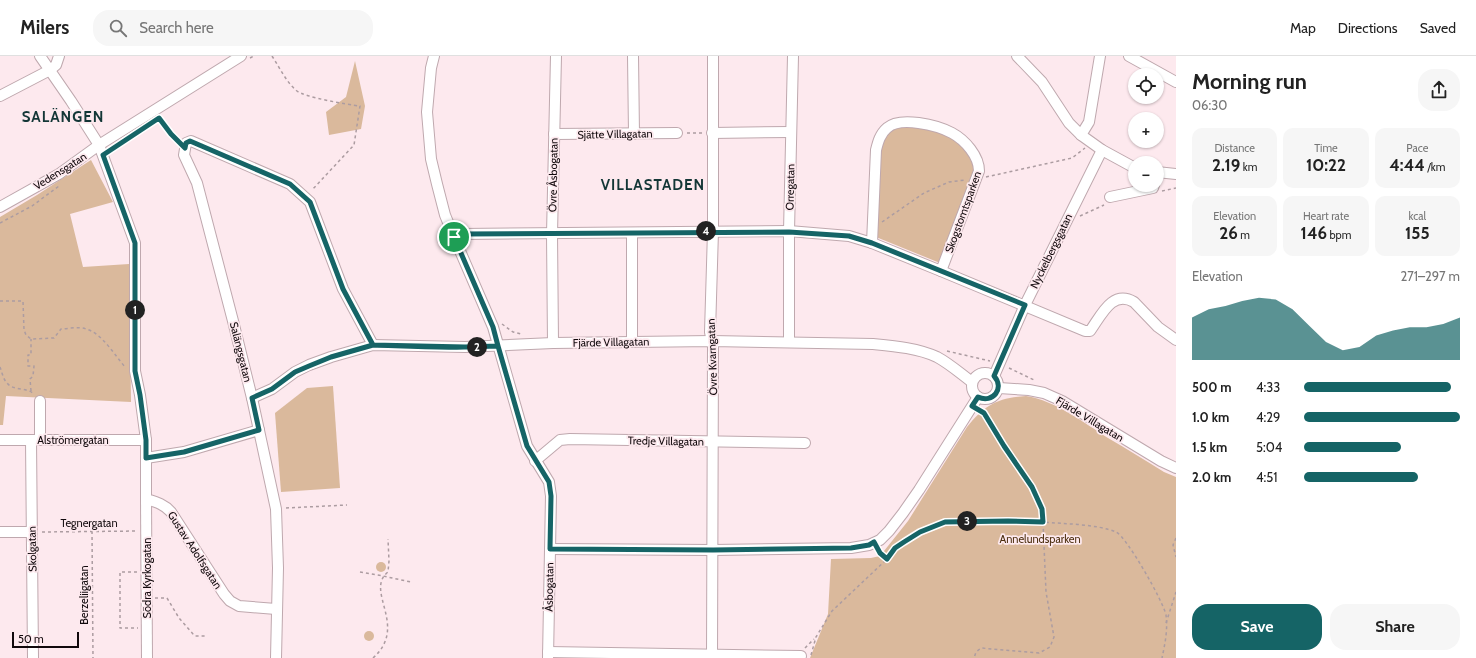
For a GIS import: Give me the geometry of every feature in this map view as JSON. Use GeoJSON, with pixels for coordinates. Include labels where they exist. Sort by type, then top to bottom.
{"type":"FeatureCollection","features":[{"type":"Feature","properties":{"kind":"street"},"geometry":{"type":"LineString","coordinates":[[40,56],[101,150],[135,243],[135,371],[146,440],[146,499]]}},
{"type":"Feature","properties":{"kind":"street"},"geometry":{"type":"LineString","coordinates":[[0,96],[50,70],[56,65],[59,56]]}},
{"type":"Feature","properties":{"kind":"street","name":"Åsbogatan"},"geometry":{"type":"LineString","coordinates":[[434,56],[431,68],[428,105],[429,138],[431,159],[445,215],[493,327],[527,446],[549,482],[551,496],[548,655]]}},
{"type":"Feature","properties":{"kind":"street","name":"Övre Åsbogatan"},"geometry":{"type":"LineString","coordinates":[[553,343],[552,234],[556,56]]}},
{"type":"Feature","properties":{"kind":"street"},"geometry":{"type":"LineString","coordinates":[[633,56],[634,134]]}},
{"type":"Feature","properties":{"kind":"street","name":"Övre Kvarngatan"},"geometry":{"type":"LineString","coordinates":[[712,656],[714,442],[712,341],[710,332],[713,56]]}},
{"type":"Feature","properties":{"kind":"street","name":"Orregatan"},"geometry":{"type":"LineString","coordinates":[[789,342],[792,56]]}},
{"type":"Feature","properties":{"kind":"street"},"geometry":{"type":"LineString","coordinates":[[1017,56],[1042,82],[1069,123],[1081,135],[1102,150],[1128,164]]}},
{"type":"Feature","properties":{"kind":"street"},"geometry":{"type":"LineString","coordinates":[[1081,135],[1089,122],[1100,56]]}},
{"type":"Feature","properties":{"kind":"street"},"geometry":{"type":"LineString","coordinates":[[1129,56],[1176,82]]}},
{"type":"Feature","properties":{"kind":"street","name":"Vedensgatan"},"geometry":{"type":"LineString","coordinates":[[0,207],[101,150],[244,58]]}},
{"type":"Feature","properties":{"kind":"street","name":"Skogstomtsparken"},"geometry":{"type":"LineString","coordinates":[[872,243],[876,150],[880,138],[888,128],[893,125],[912,122],[934,126],[952,133],[965,144],[976,157],[979,164],[979,171],[941,271]]}},
{"type":"Feature","properties":{"kind":"street"},"geometry":{"type":"LineString","coordinates":[[712,133],[791,132]]}},
{"type":"Feature","properties":{"kind":"street","name":"Sjätte Villagatan"},"geometry":{"type":"LineString","coordinates":[[554,134],[677,133]]}},
{"type":"Feature","properties":{"kind":"street"},"geometry":{"type":"LineString","coordinates":[[185,148],[186,143],[190,141],[290,184],[310,202],[343,289],[373,345]]}},
{"type":"Feature","properties":{"kind":"street","name":"Salängsgatan"},"geometry":{"type":"LineString","coordinates":[[185,148],[184,155],[196,183],[252,398],[276,509],[278,568],[276,609]]}},
{"type":"Feature","properties":{"kind":"street","name":"Nyckelbergsgatan"},"geometry":{"type":"LineString","coordinates":[[994,376],[1025,305],[1102,150]]}},
{"type":"Feature","properties":{"kind":"street"},"geometry":{"type":"LineString","coordinates":[[1164,173],[1176,174]]}},
{"type":"Feature","properties":{"kind":"street"},"geometry":{"type":"LineString","coordinates":[[1110,197],[1134,192]]}},
{"type":"Feature","properties":{"kind":"street"},"geometry":{"type":"LineString","coordinates":[[454,237],[462,234],[712,231],[789,232],[849,236],[872,243],[1025,305],[1085,332],[1090,331],[1106,306],[1113,301],[1122,298],[1130,300],[1134,302],[1158,327],[1176,340]]}},
{"type":"Feature","properties":{"kind":"street"},"geometry":{"type":"LineString","coordinates":[[632,232],[632,342]]}},
{"type":"Feature","properties":{"kind":"street","name":"Fjärde Villagatan"},"geometry":{"type":"LineString","coordinates":[[252,398],[272,389],[295,372],[331,357],[373,345],[465,347],[553,343],[712,341],[873,344],[910,350],[936,357],[946,362],[972,382]]}},
{"type":"Feature","properties":{"kind":"street"},"geometry":{"type":"LineString","coordinates":[[986,372],[994,376],[998,382],[996,394],[990,398],[983,399],[978,397],[973,391],[972,382],[974,378],[986,372]]}},
{"type":"Feature","properties":{"kind":"street","name":"Fjärde Villagatan"},"geometry":{"type":"LineString","coordinates":[[998,388],[1029,390],[1044,393],[1062,401],[1161,461],[1176,468]]}},
{"type":"Feature","properties":{"kind":"street"},"geometry":{"type":"LineString","coordinates":[[550,549],[713,550],[851,548],[869,545],[884,535],[903,513],[978,397]]}},
{"type":"Feature","properties":{"kind":"street","name":"Skolgatan"},"geometry":{"type":"LineString","coordinates":[[33,658],[32,532],[35,440],[40,401]]}},
{"type":"Feature","properties":{"kind":"street"},"geometry":{"type":"LineString","coordinates":[[146,458],[184,452],[259,430]]}},
{"type":"Feature","properties":{"kind":"street","name":"Tredje Villagatan"},"geometry":{"type":"LineString","coordinates":[[535,461],[560,440],[570,439],[804,443]]}},
{"type":"Feature","properties":{"kind":"street","name":"Alströmergatan"},"geometry":{"type":"LineString","coordinates":[[0,440],[146,440]]}},
{"type":"Feature","properties":{"kind":"street","name":"Södra Kyrkogatan"},"geometry":{"type":"LineString","coordinates":[[146,499],[147,658]]}},
{"type":"Feature","properties":{"kind":"street","name":"Gustav Adolfsgatan"},"geometry":{"type":"LineString","coordinates":[[146,499],[167,507],[224,594],[230,600],[239,606],[276,609]]}},
{"type":"Feature","properties":{"kind":"street"},"geometry":{"type":"LineString","coordinates":[[0,532],[32,532]]}},
{"type":"Feature","properties":{"kind":"street"},"geometry":{"type":"LineString","coordinates":[[276,609],[276,658]]}},
{"type":"Feature","properties":{"kind":"street"},"geometry":{"type":"LineString","coordinates":[[548,655],[799,657]]}},
{"type":"Feature","properties":{"kind":"path"},"geometry":{"type":"LineString","coordinates":[[244,58],[254,56]]}},
{"type":"Feature","properties":{"kind":"path"},"geometry":{"type":"LineString","coordinates":[[272,56],[290,84],[298,93],[343,104],[360,106],[354,146],[305,198]]}},
{"type":"Feature","properties":{"kind":"path"},"geometry":{"type":"LineString","coordinates":[[164,115],[159,118],[171,134],[185,148]]}},
{"type":"Feature","properties":{"kind":"path"},"geometry":{"type":"LineString","coordinates":[[101,150],[148,126]]}},
{"type":"Feature","properties":{"kind":"path"},"geometry":{"type":"LineString","coordinates":[[690,133],[712,133]]}},
{"type":"Feature","properties":{"kind":"path"},"geometry":{"type":"LineString","coordinates":[[872,229],[924,193],[950,182],[976,179],[1072,158],[1091,143]]}},
{"type":"Feature","properties":{"kind":"path"},"geometry":{"type":"LineString","coordinates":[[0,223],[32,206],[63,183]]}},
{"type":"Feature","properties":{"kind":"path"},"geometry":{"type":"LineString","coordinates":[[0,301],[23,301],[24,330],[31,339],[31,355],[28,355],[28,366],[34,366],[33,376],[30,379],[30,391]]}},
{"type":"Feature","properties":{"kind":"path"},"geometry":{"type":"LineString","coordinates":[[493,327],[503,324],[513,332],[522,335]]}},
{"type":"Feature","properties":{"kind":"path"},"geometry":{"type":"LineString","coordinates":[[31,339],[54,338],[60,329],[86,328],[111,348],[127,369],[135,371]]}},
{"type":"Feature","properties":{"kind":"path"},"geometry":{"type":"LineString","coordinates":[[941,350],[1000,364],[1036,382]]}},
{"type":"Feature","properties":{"kind":"path"},"geometry":{"type":"LineString","coordinates":[[0,368],[9,385],[33,392],[36,399],[40,401]]}},
{"type":"Feature","properties":{"kind":"path"},"geometry":{"type":"LineString","coordinates":[[972,406],[984,413],[1032,487],[1042,509],[1046,592],[1054,637],[1050,647],[1039,653],[981,648],[976,652],[974,658]]}},
{"type":"Feature","properties":{"kind":"path"},"geometry":{"type":"LineString","coordinates":[[276,509],[347,505]]}},
{"type":"Feature","properties":{"kind":"path"},"geometry":{"type":"LineString","coordinates":[[799,657],[815,638],[832,610],[887,559],[895,548],[920,532],[945,522],[1001,521],[1043,522],[1095,527],[1117,532],[1129,546],[1150,581],[1166,614],[1166,642],[1162,658]]}},
{"type":"Feature","properties":{"kind":"path","name":"Berzeliigatan"},"geometry":{"type":"LineString","coordinates":[[92,531],[92,658]]}},
{"type":"Feature","properties":{"kind":"path","name":"Tegnergatan"},"geometry":{"type":"LineString","coordinates":[[32,532],[147,531]]}},
{"type":"Feature","properties":{"kind":"path"},"geometry":{"type":"LineString","coordinates":[[1176,538],[1173,545],[1176,557]]}},
{"type":"Feature","properties":{"kind":"path"},"geometry":{"type":"LineString","coordinates":[[373,658],[380,651],[388,635],[388,623],[380,590],[383,576],[388,572],[388,539]]}},
{"type":"Feature","properties":{"kind":"path"},"geometry":{"type":"LineString","coordinates":[[874,542],[880,553],[887,559]]}},
{"type":"Feature","properties":{"kind":"path"},"geometry":{"type":"LineString","coordinates":[[147,572],[120,572],[120,628],[147,628]]}},
{"type":"Feature","properties":{"kind":"path"},"geometry":{"type":"LineString","coordinates":[[360,572],[411,582]]}},
{"type":"Feature","properties":{"kind":"path"},"geometry":{"type":"LineString","coordinates":[[1166,625],[1176,592]]}},
{"type":"Feature","properties":{"kind":"path"},"geometry":{"type":"LineString","coordinates":[[147,598],[167,598],[179,618],[193,634],[195,636],[205,636]]}},
{"type":"Feature","properties":{"kind":"path"},"geometry":{"type":"LineString","coordinates":[[799,657],[805,648],[815,638]]}},
{"type":"Feature","properties":{"kind":"green space"},"geometry":{"type":"Polygon","coordinates":[[[355,61],[365,106],[361,129],[329,135],[326,112],[346,97],[355,61]]]}},
{"type":"Feature","properties":{"kind":"green space"},"geometry":{"type":"Polygon","coordinates":[[[913,125],[950,135],[972,157],[975,170],[940,263],[876,237],[880,151],[882,144],[890,131],[895,128],[913,125]]]}},
{"type":"Feature","properties":{"kind":"green space"},"geometry":{"type":"Polygon","coordinates":[[[91,160],[113,202],[70,214],[83,267],[129,264],[131,402],[6,396],[3,425],[0,425],[0,217],[91,160]]]}},
{"type":"Feature","properties":{"kind":"green space"},"geometry":{"type":"Polygon","coordinates":[[[333,386],[340,488],[281,492],[275,413],[307,388],[333,386]]]}},
{"type":"Feature","properties":{"kind":"green space","name":"Annelundsparken"},"geometry":{"type":"Polygon","coordinates":[[[1026,396],[1048,402],[1059,407],[1164,472],[1176,477],[1176,658],[810,658],[828,614],[831,559],[871,558],[880,556],[908,521],[967,427],[974,419],[992,404],[1007,399],[1026,396]]]}},
{"type":"Feature","properties":{"kind":"green space"},"geometry":{"type":"Polygon","coordinates":[[[381,562],[386,567],[381,572],[376,567],[381,562]]]}},
{"type":"Feature","properties":{"kind":"green space"},"geometry":{"type":"Polygon","coordinates":[[[369,631],[374,636],[369,641],[364,636],[369,631]]]}},
{"type":"Feature","properties":{"kind":"district","name":"SALÄNGEN"},"geometry":{"type":"Point","coordinates":[63,117]}},
{"type":"Feature","properties":{"kind":"district","name":"VILLASTADEN"},"geometry":{"type":"Point","coordinates":[653,185]}},
{"type":"Feature","properties":{"kind":"route"},"geometry":{"type":"LineString","coordinates":[[454,237],[462,234],[712,231],[789,232],[849,236],[872,243],[1025,305],[994,376],[999,385],[996,394],[987,399],[978,397],[972,406],[984,413],[1032,487],[1042,509],[1043,522],[945,522],[920,532],[904,542],[895,548],[887,559],[880,553],[874,542],[869,545],[851,548],[713,550],[550,549],[551,496],[549,482],[527,446],[498,346],[482,346],[465,347],[427,347],[373,345],[343,289],[310,202],[290,184],[190,141],[186,143],[185,148],[171,134],[159,118],[142,131],[103,155],[135,243],[135,371],[146,440],[146,458],[184,452],[259,430],[252,398],[272,389],[295,372],[331,357],[373,345],[465,347],[498,346],[493,327],[454,237]]}}]}
